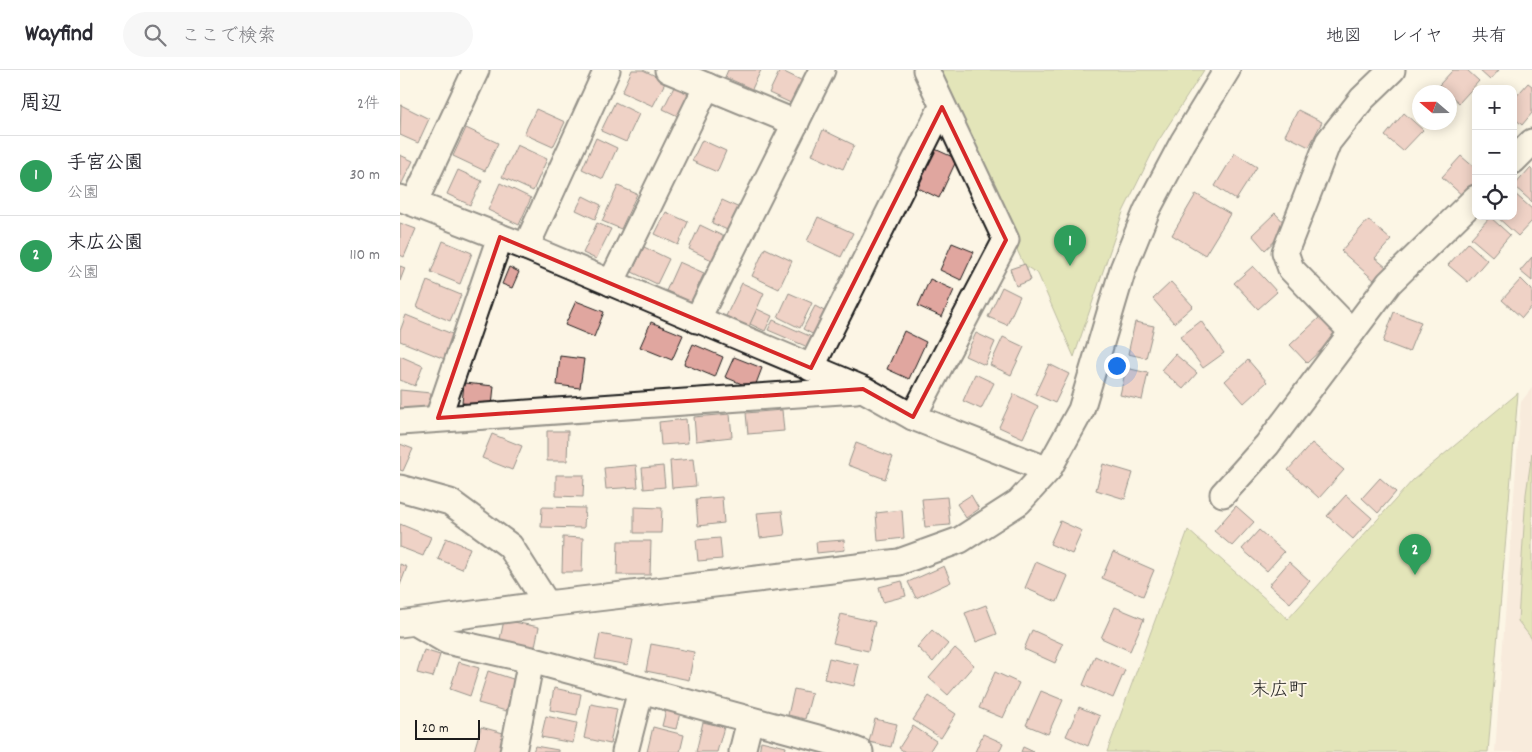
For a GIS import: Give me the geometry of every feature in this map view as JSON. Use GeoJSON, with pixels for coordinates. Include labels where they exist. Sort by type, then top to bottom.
{"type":"FeatureCollection","features":[{"type":"Feature","properties":{"kind":"street"},"geometry":{"type":"LineString","coordinates":[[476,70],[407,200],[526,247],[863,389],[913,417],[1048,470]]}},
{"type":"Feature","properties":{"kind":"street"},"geometry":{"type":"LineString","coordinates":[[526,247],[607,70]]}},
{"type":"Feature","properties":{"kind":"street"},"geometry":{"type":"LineString","coordinates":[[668,70],[796,123]]}},
{"type":"Feature","properties":{"kind":"street"},"geometry":{"type":"LineString","coordinates":[[697,320],[822,70]]}},
{"type":"Feature","properties":{"kind":"street"},"geometry":{"type":"LineString","coordinates":[[913,417],[1006,240],[926,70]]}},
{"type":"Feature","properties":{"kind":"street"},"geometry":{"type":"LineString","coordinates":[[408,624],[547,604],[899,562],[960,540],[1019,502],[1048,470],[1081,410],[1124,269],[1147,210],[1183,142],[1228,70]]}},
{"type":"Feature","properties":{"kind":"street"},"geometry":{"type":"LineString","coordinates":[[1352,332],[1292,269],[1285,252],[1328,142],[1362,99],[1392,70]]}},
{"type":"Feature","properties":{"kind":"street"},"geometry":{"type":"LineString","coordinates":[[610,283],[707,86]]}},
{"type":"Feature","properties":{"kind":"street"},"geometry":{"type":"LineString","coordinates":[[811,368],[942,106]]}},
{"type":"Feature","properties":{"kind":"street"},"geometry":{"type":"LineString","coordinates":[[1517,157],[1532,142]]}},
{"type":"Feature","properties":{"kind":"street"},"geometry":{"type":"LineString","coordinates":[[1223,494],[1267,445],[1389,283],[1472,202]]}},
{"type":"Feature","properties":{"kind":"street"},"geometry":{"type":"LineString","coordinates":[[438,418],[500,237]]}},
{"type":"Feature","properties":{"kind":"street"},"geometry":{"type":"LineString","coordinates":[[400,422],[863,389]]}},
{"type":"Feature","properties":{"kind":"street"},"geometry":{"type":"LineString","coordinates":[[400,488],[450,502],[510,546],[547,604]]}},
{"type":"Feature","properties":{"kind":"street"},"geometry":{"type":"LineString","coordinates":[[408,624],[447,641],[531,660],[750,720],[846,749]]}},
{"type":"Feature","properties":{"kind":"street"},"geometry":{"type":"LineString","coordinates":[[513,752],[531,660]]}},
{"type":"Feature","properties":{"kind":"street"},"geometry":{"type":"LineString","coordinates":[[625,752],[641,690]]}},
{"type":"Feature","properties":{"kind":"street"},"geometry":{"type":"LineString","coordinates":[[742,752],[750,720]]}},
{"type":"Feature","properties":{"kind":"highlighted area"},"geometry":{"type":"Polygon","coordinates":[[[942,107],[1006,240],[913,417],[863,389],[438,418],[500,237],[811,368],[942,107]]]}},
{"type":"Feature","properties":{"kind":"shaded area"},"geometry":{"type":"Polygon","coordinates":[[[1532,388],[1532,752],[1495,752],[1521,402],[1532,388]]]}},
{"type":"Feature","properties":{"kind":"green space"},"geometry":{"type":"Polygon","coordinates":[[[934,70],[1204,70],[1157,143],[1123,212],[1074,357],[1038,274],[1024,265],[934,70]]]}},
{"type":"Feature","properties":{"kind":"green space"},"geometry":{"type":"Polygon","coordinates":[[[1518,393],[1488,752],[1107,752],[1188,530],[1288,619],[1413,480],[1518,393]]]}},
{"type":"Feature","properties":{"kind":"green space"},"geometry":{"type":"Polygon","coordinates":[[[1532,453],[1532,639],[1518,621],[1526,494],[1532,453]]]}},
{"type":"Feature","properties":{"kind":"building"},"geometry":{"type":"Polygon","coordinates":[[[632,70],[643,70],[666,81],[653,106],[622,92],[632,70]]]}},
{"type":"Feature","properties":{"kind":"building"},"geometry":{"type":"Polygon","coordinates":[[[728,70],[761,70],[752,89],[725,77],[728,70]]]}},
{"type":"Feature","properties":{"kind":"building"},"geometry":{"type":"Polygon","coordinates":[[[780,70],[805,82],[795,105],[769,93],[780,70]]]}},
{"type":"Feature","properties":{"kind":"building"},"geometry":{"type":"Polygon","coordinates":[[[1453,70],[1467,70],[1479,81],[1475,85],[1472,85],[1472,89],[1459,103],[1457,101],[1457,85],[1439,85],[1453,70]]]}},
{"type":"Feature","properties":{"kind":"building"},"geometry":{"type":"Polygon","coordinates":[[[1479,70],[1499,70],[1490,80],[1479,70]]]}},
{"type":"Feature","properties":{"kind":"building"},"geometry":{"type":"Polygon","coordinates":[[[1528,83],[1532,86],[1532,113],[1522,125],[1517,121],[1517,95],[1528,83]]]}},
{"type":"Feature","properties":{"kind":"building"},"geometry":{"type":"Polygon","coordinates":[[[674,87],[695,96],[684,119],[663,109],[674,87]]]}},
{"type":"Feature","properties":{"kind":"building"},"geometry":{"type":"Polygon","coordinates":[[[615,102],[639,114],[626,142],[601,131],[615,102]]]}},
{"type":"Feature","properties":{"kind":"building"},"geometry":{"type":"Polygon","coordinates":[[[401,105],[429,119],[418,143],[400,135],[401,105]]]}},
{"type":"Feature","properties":{"kind":"building"},"geometry":{"type":"Polygon","coordinates":[[[536,109],[565,122],[553,147],[524,134],[536,109]]]}},
{"type":"Feature","properties":{"kind":"building"},"geometry":{"type":"Polygon","coordinates":[[[1298,110],[1322,122],[1309,147],[1285,135],[1298,110]]]}},
{"type":"Feature","properties":{"kind":"building"},"geometry":{"type":"Polygon","coordinates":[[[1404,113],[1412,120],[1412,130],[1423,130],[1403,151],[1385,136],[1404,113]]]}},
{"type":"Feature","properties":{"kind":"building"},"geometry":{"type":"Polygon","coordinates":[[[466,128],[498,143],[485,171],[453,156],[466,128]]]}},
{"type":"Feature","properties":{"kind":"building"},"geometry":{"type":"Polygon","coordinates":[[[823,130],[854,145],[843,169],[812,155],[823,130]]]}},
{"type":"Feature","properties":{"kind":"building"},"geometry":{"type":"Polygon","coordinates":[[[596,138],[617,148],[603,179],[582,169],[596,138]]]}},
{"type":"Feature","properties":{"kind":"building"},"geometry":{"type":"Polygon","coordinates":[[[702,140],[726,151],[717,172],[692,161],[702,140]]]}},
{"type":"Feature","properties":{"kind":"building"},"geometry":{"type":"Polygon","coordinates":[[[517,145],[547,159],[533,191],[502,177],[517,145]]]}},
{"type":"Feature","properties":{"kind":"building"},"geometry":{"type":"Polygon","coordinates":[[[935,149],[957,159],[939,198],[918,188],[935,149]]]}},
{"type":"Feature","properties":{"kind":"building"},"geometry":{"type":"Polygon","coordinates":[[[1235,153],[1257,167],[1236,200],[1215,186],[1235,153]]]}},
{"type":"Feature","properties":{"kind":"building"},"geometry":{"type":"Polygon","coordinates":[[[400,155],[413,161],[400,187],[400,155]]]}},
{"type":"Feature","properties":{"kind":"building"},"geometry":{"type":"Polygon","coordinates":[[[1461,156],[1472,166],[1472,188],[1464,197],[1442,177],[1461,156]]]}},
{"type":"Feature","properties":{"kind":"building"},"geometry":{"type":"Polygon","coordinates":[[[1530,168],[1532,170],[1532,202],[1517,189],[1517,183],[1530,168]]]}},
{"type":"Feature","properties":{"kind":"building"},"geometry":{"type":"Polygon","coordinates":[[[458,170],[482,181],[470,205],[447,194],[458,170]]]}},
{"type":"Feature","properties":{"kind":"building"},"geometry":{"type":"Polygon","coordinates":[[[500,183],[531,198],[519,225],[488,210],[500,183]]]}},
{"type":"Feature","properties":{"kind":"building"},"geometry":{"type":"Polygon","coordinates":[[[618,186],[637,194],[621,229],[602,221],[618,186]]]}},
{"type":"Feature","properties":{"kind":"building"},"geometry":{"type":"Polygon","coordinates":[[[1196,194],[1230,214],[1205,255],[1172,235],[1196,194]]]}},
{"type":"Feature","properties":{"kind":"building"},"geometry":{"type":"Polygon","coordinates":[[[583,196],[601,205],[595,219],[576,210],[583,196]]]}},
{"type":"Feature","properties":{"kind":"building"},"geometry":{"type":"Polygon","coordinates":[[[1517,196],[1532,209],[1532,221],[1518,236],[1500,220],[1517,220],[1517,196]]]}},
{"type":"Feature","properties":{"kind":"building"},"geometry":{"type":"Polygon","coordinates":[[[722,200],[746,211],[736,234],[712,223],[722,200]]]}},
{"type":"Feature","properties":{"kind":"building"},"geometry":{"type":"Polygon","coordinates":[[[666,212],[688,222],[678,245],[655,234],[666,212]]]}},
{"type":"Feature","properties":{"kind":"building"},"geometry":{"type":"Polygon","coordinates":[[[1275,213],[1289,228],[1265,250],[1252,235],[1275,213]]]}},
{"type":"Feature","properties":{"kind":"building"},"geometry":{"type":"Polygon","coordinates":[[[818,217],[853,233],[841,257],[807,241],[818,217]]]}},
{"type":"Feature","properties":{"kind":"building"},"geometry":{"type":"Polygon","coordinates":[[[1368,220],[1391,240],[1375,258],[1386,267],[1375,281],[1341,251],[1368,220]]]}},
{"type":"Feature","properties":{"kind":"building"},"geometry":{"type":"Polygon","coordinates":[[[1487,220],[1493,220],[1510,235],[1492,256],[1471,238],[1487,220]]]}},
{"type":"Feature","properties":{"kind":"building"},"geometry":{"type":"Polygon","coordinates":[[[400,223],[416,229],[404,257],[400,255],[400,223]]]}},
{"type":"Feature","properties":{"kind":"building"},"geometry":{"type":"Polygon","coordinates":[[[597,223],[611,229],[596,259],[583,253],[597,223]]]}},
{"type":"Feature","properties":{"kind":"building"},"geometry":{"type":"Polygon","coordinates":[[[700,225],[729,239],[718,263],[689,249],[700,225]]]}},
{"type":"Feature","properties":{"kind":"building"},"geometry":{"type":"Polygon","coordinates":[[[443,241],[472,253],[460,284],[431,272],[443,241]]]}},
{"type":"Feature","properties":{"kind":"building"},"geometry":{"type":"Polygon","coordinates":[[[952,243],[974,252],[961,280],[940,270],[952,243]]]}},
{"type":"Feature","properties":{"kind":"building"},"geometry":{"type":"Polygon","coordinates":[[[1468,243],[1487,260],[1468,282],[1448,265],[1468,243]]]}},
{"type":"Feature","properties":{"kind":"building"},"geometry":{"type":"Polygon","coordinates":[[[644,247],[669,259],[657,284],[632,272],[644,247]]]}},
{"type":"Feature","properties":{"kind":"building"},"geometry":{"type":"Polygon","coordinates":[[[765,248],[792,261],[779,289],[752,276],[765,248]]]}},
{"type":"Feature","properties":{"kind":"building"},"geometry":{"type":"Polygon","coordinates":[[[1532,257],[1532,281],[1520,271],[1532,257]]]}},
{"type":"Feature","properties":{"kind":"building"},"geometry":{"type":"Polygon","coordinates":[[[679,262],[704,273],[691,302],[666,291],[679,262]]]}},
{"type":"Feature","properties":{"kind":"building"},"geometry":{"type":"Polygon","coordinates":[[[1025,264],[1031,280],[1016,286],[1010,269],[1025,264]]]}},
{"type":"Feature","properties":{"kind":"building"},"geometry":{"type":"Polygon","coordinates":[[[400,266],[405,268],[400,281],[400,266]]]}},
{"type":"Feature","properties":{"kind":"building"},"geometry":{"type":"Polygon","coordinates":[[[1253,266],[1277,292],[1258,309],[1234,283],[1253,266]]]}},
{"type":"Feature","properties":{"kind":"building"},"geometry":{"type":"Polygon","coordinates":[[[509,267],[519,272],[512,288],[502,284],[509,267]]]}},
{"type":"Feature","properties":{"kind":"building"},"geometry":{"type":"Polygon","coordinates":[[[930,279],[954,290],[942,317],[918,306],[930,279]]]}},
{"type":"Feature","properties":{"kind":"building"},"geometry":{"type":"Polygon","coordinates":[[[1521,279],[1532,290],[1532,306],[1522,318],[1502,300],[1521,279]]]}},
{"type":"Feature","properties":{"kind":"building"},"geometry":{"type":"Polygon","coordinates":[[[427,281],[461,295],[450,321],[417,307],[427,281]]]}},
{"type":"Feature","properties":{"kind":"building"},"geometry":{"type":"Polygon","coordinates":[[[1171,282],[1193,306],[1174,323],[1153,299],[1171,282]]]}},
{"type":"Feature","properties":{"kind":"building"},"geometry":{"type":"Polygon","coordinates":[[[742,283],[764,293],[749,327],[726,316],[742,283]]]}},
{"type":"Feature","properties":{"kind":"building"},"geometry":{"type":"Polygon","coordinates":[[[1002,287],[1020,296],[1007,325],[988,317],[1002,287]]]}},
{"type":"Feature","properties":{"kind":"building"},"geometry":{"type":"Polygon","coordinates":[[[789,293],[812,303],[800,328],[778,317],[789,293]]]}},
{"type":"Feature","properties":{"kind":"building"},"geometry":{"type":"Polygon","coordinates":[[[576,301],[604,312],[594,337],[565,325],[576,301]]]}},
{"type":"Feature","properties":{"kind":"building"},"geometry":{"type":"Polygon","coordinates":[[[815,306],[828,313],[816,336],[803,329],[815,306]]]}},
{"type":"Feature","properties":{"kind":"building"},"geometry":{"type":"Polygon","coordinates":[[[757,309],[772,316],[765,331],[750,324],[757,309]]]}},
{"type":"Feature","properties":{"kind":"building"},"geometry":{"type":"Polygon","coordinates":[[[1394,312],[1421,322],[1409,352],[1383,342],[1394,312]]]}},
{"type":"Feature","properties":{"kind":"building"},"geometry":{"type":"Polygon","coordinates":[[[406,315],[457,336],[447,360],[400,341],[400,331],[406,315]]]}},
{"type":"Feature","properties":{"kind":"building"},"geometry":{"type":"Polygon","coordinates":[[[1320,317],[1337,335],[1307,363],[1290,345],[1320,317]]]}},
{"type":"Feature","properties":{"kind":"building"},"geometry":{"type":"Polygon","coordinates":[[[773,320],[814,338],[810,348],[768,330],[773,320]]]}},
{"type":"Feature","properties":{"kind":"building"},"geometry":{"type":"Polygon","coordinates":[[[1201,321],[1224,353],[1203,368],[1180,337],[1201,321]]]}},
{"type":"Feature","properties":{"kind":"building"},"geometry":{"type":"Polygon","coordinates":[[[651,322],[683,335],[672,360],[640,347],[651,322]]]}},
{"type":"Feature","properties":{"kind":"building"},"geometry":{"type":"Polygon","coordinates":[[[1135,322],[1154,326],[1146,358],[1128,354],[1135,322]]]}},
{"type":"Feature","properties":{"kind":"building"},"geometry":{"type":"Polygon","coordinates":[[[904,331],[926,342],[909,379],[887,369],[904,331]]]}},
{"type":"Feature","properties":{"kind":"building"},"geometry":{"type":"Polygon","coordinates":[[[976,333],[995,342],[985,365],[965,356],[976,333]]]}},
{"type":"Feature","properties":{"kind":"building"},"geometry":{"type":"Polygon","coordinates":[[[1003,337],[1024,347],[1011,375],[990,365],[1003,337]]]}},
{"type":"Feature","properties":{"kind":"building"},"geometry":{"type":"Polygon","coordinates":[[[693,344],[723,357],[715,377],[684,364],[693,344]]]}},
{"type":"Feature","properties":{"kind":"building"},"geometry":{"type":"Polygon","coordinates":[[[1175,354],[1197,373],[1183,389],[1161,370],[1175,354]]]}},
{"type":"Feature","properties":{"kind":"building"},"geometry":{"type":"Polygon","coordinates":[[[400,356],[423,366],[415,386],[400,380],[400,356]]]}},
{"type":"Feature","properties":{"kind":"building"},"geometry":{"type":"Polygon","coordinates":[[[560,356],[584,359],[580,388],[557,385],[560,356]]]}},
{"type":"Feature","properties":{"kind":"building"},"geometry":{"type":"Polygon","coordinates":[[[734,357],[762,368],[754,389],[725,377],[734,357]]]}},
{"type":"Feature","properties":{"kind":"building"},"geometry":{"type":"Polygon","coordinates":[[[1248,360],[1267,382],[1244,403],[1225,381],[1248,360]]]}},
{"type":"Feature","properties":{"kind":"building"},"geometry":{"type":"Polygon","coordinates":[[[1049,364],[1069,374],[1055,403],[1035,394],[1049,364]]]}},
{"type":"Feature","properties":{"kind":"building"},"geometry":{"type":"Polygon","coordinates":[[[1126,368],[1148,373],[1142,400],[1120,395],[1126,368]]]}},
{"type":"Feature","properties":{"kind":"building"},"geometry":{"type":"Polygon","coordinates":[[[975,374],[994,383],[981,409],[963,401],[975,374]]]}},
{"type":"Feature","properties":{"kind":"building"},"geometry":{"type":"Polygon","coordinates":[[[464,383],[494,386],[492,406],[462,403],[464,383]]]}},
{"type":"Feature","properties":{"kind":"building"},"geometry":{"type":"Polygon","coordinates":[[[400,390],[431,393],[429,411],[400,408],[400,390]]]}},
{"type":"Feature","properties":{"kind":"building"},"geometry":{"type":"Polygon","coordinates":[[[1014,394],[1038,406],[1023,438],[999,427],[1014,394]]]}},
{"type":"Feature","properties":{"kind":"building"},"geometry":{"type":"Polygon","coordinates":[[[782,410],[784,431],[748,434],[746,413],[782,410]]]}},
{"type":"Feature","properties":{"kind":"building"},"geometry":{"type":"Polygon","coordinates":[[[730,414],[732,437],[696,441],[694,417],[730,414]]]}},
{"type":"Feature","properties":{"kind":"building"},"geometry":{"type":"Polygon","coordinates":[[[686,419],[688,443],[661,445],[659,422],[686,419]]]}},
{"type":"Feature","properties":{"kind":"building"},"geometry":{"type":"Polygon","coordinates":[[[547,431],[568,431],[567,461],[547,461],[547,431]]]}},
{"type":"Feature","properties":{"kind":"building"},"geometry":{"type":"Polygon","coordinates":[[[492,434],[522,446],[512,470],[482,458],[492,434]]]}},
{"type":"Feature","properties":{"kind":"building"},"geometry":{"type":"Polygon","coordinates":[[[856,443],[893,457],[885,479],[848,465],[856,443]]]}},
{"type":"Feature","properties":{"kind":"building"},"geometry":{"type":"Polygon","coordinates":[[[1312,443],[1344,470],[1319,498],[1288,470],[1312,443]]]}},
{"type":"Feature","properties":{"kind":"building"},"geometry":{"type":"Polygon","coordinates":[[[400,444],[413,449],[403,471],[400,470],[400,444]]]}},
{"type":"Feature","properties":{"kind":"building"},"geometry":{"type":"Polygon","coordinates":[[[693,459],[696,486],[672,488],[670,461],[693,459]]]}},
{"type":"Feature","properties":{"kind":"building"},"geometry":{"type":"Polygon","coordinates":[[[1103,464],[1133,473],[1125,499],[1096,490],[1103,464]]]}},
{"type":"Feature","properties":{"kind":"building"},"geometry":{"type":"Polygon","coordinates":[[[636,465],[638,487],[606,489],[604,468],[636,465]]]}},
{"type":"Feature","properties":{"kind":"building"},"geometry":{"type":"Polygon","coordinates":[[[663,466],[665,487],[644,489],[642,468],[663,466]]]}},
{"type":"Feature","properties":{"kind":"building"},"geometry":{"type":"Polygon","coordinates":[[[556,475],[584,475],[583,497],[556,496],[556,475]]]}},
{"type":"Feature","properties":{"kind":"building"},"geometry":{"type":"Polygon","coordinates":[[[1380,478],[1396,492],[1378,513],[1362,498],[1380,478]]]}},
{"type":"Feature","properties":{"kind":"building"},"geometry":{"type":"Polygon","coordinates":[[[971,495],[979,509],[966,518],[957,504],[971,495]]]}},
{"type":"Feature","properties":{"kind":"building"},"geometry":{"type":"Polygon","coordinates":[[[1346,495],[1372,518],[1353,539],[1327,516],[1346,495]]]}},
{"type":"Feature","properties":{"kind":"building"},"geometry":{"type":"Polygon","coordinates":[[[722,497],[724,523],[698,526],[696,499],[722,497]]]}},
{"type":"Feature","properties":{"kind":"building"},"geometry":{"type":"Polygon","coordinates":[[[947,497],[950,525],[925,527],[922,499],[947,497]]]}},
{"type":"Feature","properties":{"kind":"building"},"geometry":{"type":"Polygon","coordinates":[[[1236,506],[1254,522],[1232,546],[1214,531],[1236,506]]]}},
{"type":"Feature","properties":{"kind":"building"},"geometry":{"type":"Polygon","coordinates":[[[542,507],[585,508],[584,528],[541,527],[542,507]]]}},
{"type":"Feature","properties":{"kind":"building"},"geometry":{"type":"Polygon","coordinates":[[[634,507],[662,508],[661,533],[634,533],[634,507]]]}},
{"type":"Feature","properties":{"kind":"building"},"geometry":{"type":"Polygon","coordinates":[[[902,510],[904,538],[878,541],[876,513],[902,510]]]}},
{"type":"Feature","properties":{"kind":"building"},"geometry":{"type":"Polygon","coordinates":[[[782,511],[785,535],[760,538],[757,513],[782,511]]]}},
{"type":"Feature","properties":{"kind":"building"},"geometry":{"type":"Polygon","coordinates":[[[1060,521],[1082,531],[1072,554],[1050,544],[1060,521]]]}},
{"type":"Feature","properties":{"kind":"building"},"geometry":{"type":"Polygon","coordinates":[[[400,524],[431,537],[423,556],[400,547],[400,524]]]}},
{"type":"Feature","properties":{"kind":"building"},"geometry":{"type":"Polygon","coordinates":[[[1259,530],[1284,552],[1267,571],[1242,549],[1259,530]]]}},
{"type":"Feature","properties":{"kind":"building"},"geometry":{"type":"Polygon","coordinates":[[[563,537],[583,538],[582,572],[562,572],[563,537]]]}},
{"type":"Feature","properties":{"kind":"building"},"geometry":{"type":"Polygon","coordinates":[[[446,538],[470,548],[462,569],[438,559],[446,538]]]}},
{"type":"Feature","properties":{"kind":"building"},"geometry":{"type":"Polygon","coordinates":[[[720,538],[722,559],[698,561],[696,540],[720,538]]]}},
{"type":"Feature","properties":{"kind":"building"},"geometry":{"type":"Polygon","coordinates":[[[844,540],[845,550],[817,553],[816,542],[844,540]]]}},
{"type":"Feature","properties":{"kind":"building"},"geometry":{"type":"Polygon","coordinates":[[[618,541],[651,541],[650,575],[617,575],[618,541]]]}},
{"type":"Feature","properties":{"kind":"building"},"geometry":{"type":"Polygon","coordinates":[[[1113,552],[1154,570],[1143,596],[1102,578],[1113,552]]]}},
{"type":"Feature","properties":{"kind":"building"},"geometry":{"type":"Polygon","coordinates":[[[1036,562],[1068,576],[1057,602],[1025,588],[1036,562]]]}},
{"type":"Feature","properties":{"kind":"building"},"geometry":{"type":"Polygon","coordinates":[[[1289,562],[1310,581],[1290,603],[1269,585],[1289,562]]]}},
{"type":"Feature","properties":{"kind":"building"},"geometry":{"type":"Polygon","coordinates":[[[400,564],[407,567],[400,585],[400,564]]]}},
{"type":"Feature","properties":{"kind":"building"},"geometry":{"type":"Polygon","coordinates":[[[944,566],[951,582],[916,598],[908,582],[944,566]]]}},
{"type":"Feature","properties":{"kind":"building"},"geometry":{"type":"Polygon","coordinates":[[[902,581],[906,596],[883,602],[879,587],[902,581]]]}},
{"type":"Feature","properties":{"kind":"building"},"geometry":{"type":"Polygon","coordinates":[[[986,605],[997,634],[976,642],[965,613],[986,605]]]}},
{"type":"Feature","properties":{"kind":"building"},"geometry":{"type":"Polygon","coordinates":[[[1115,607],[1144,619],[1130,651],[1101,638],[1115,607]]]}},
{"type":"Feature","properties":{"kind":"building"},"geometry":{"type":"Polygon","coordinates":[[[841,614],[875,622],[868,651],[833,643],[841,614]]]}},
{"type":"Feature","properties":{"kind":"building"},"geometry":{"type":"Polygon","coordinates":[[[504,620],[539,627],[534,651],[499,644],[504,620]]]}},
{"type":"Feature","properties":{"kind":"building"},"geometry":{"type":"Polygon","coordinates":[[[932,630],[948,644],[933,662],[917,647],[932,630]]]}},
{"type":"Feature","properties":{"kind":"building"},"geometry":{"type":"Polygon","coordinates":[[[1032,630],[1063,644],[1055,663],[1024,649],[1032,630]]]}},
{"type":"Feature","properties":{"kind":"building"},"geometry":{"type":"Polygon","coordinates":[[[600,634],[633,640],[628,665],[595,659],[600,634]]]}},
{"type":"Feature","properties":{"kind":"building"},"geometry":{"type":"Polygon","coordinates":[[[651,644],[694,652],[689,680],[646,671],[651,644]]]}},
{"type":"Feature","properties":{"kind":"building"},"geometry":{"type":"Polygon","coordinates":[[[955,648],[974,665],[948,695],[929,678],[955,648]]]}},
{"type":"Feature","properties":{"kind":"building"},"geometry":{"type":"Polygon","coordinates":[[[424,650],[440,655],[433,677],[417,673],[424,650]]]}},
{"type":"Feature","properties":{"kind":"building"},"geometry":{"type":"Polygon","coordinates":[[[1095,656],[1125,670],[1113,698],[1083,685],[1095,656]]]}},
{"type":"Feature","properties":{"kind":"building"},"geometry":{"type":"Polygon","coordinates":[[[829,658],[859,665],[854,686],[824,679],[829,658]]]}},
{"type":"Feature","properties":{"kind":"building"},"geometry":{"type":"Polygon","coordinates":[[[459,662],[479,668],[470,696],[450,689],[459,662]]]}},
{"type":"Feature","properties":{"kind":"building"},"geometry":{"type":"Polygon","coordinates":[[[488,671],[516,680],[506,711],[478,703],[488,671]]]}},
{"type":"Feature","properties":{"kind":"building"},"geometry":{"type":"Polygon","coordinates":[[[995,672],[1019,683],[1003,718],[979,708],[995,672]]]}},
{"type":"Feature","properties":{"kind":"building"},"geometry":{"type":"Polygon","coordinates":[[[554,688],[581,694],[577,715],[550,710],[554,688]]]}},
{"type":"Feature","properties":{"kind":"building"},"geometry":{"type":"Polygon","coordinates":[[[794,689],[812,693],[805,719],[788,715],[794,689]]]}},
{"type":"Feature","properties":{"kind":"building"},"geometry":{"type":"Polygon","coordinates":[[[1041,691],[1063,700],[1048,734],[1026,725],[1041,691]]]}},
{"type":"Feature","properties":{"kind":"building"},"geometry":{"type":"Polygon","coordinates":[[[929,696],[956,714],[941,738],[913,720],[929,696]]]}},
{"type":"Feature","properties":{"kind":"building"},"geometry":{"type":"Polygon","coordinates":[[[591,704],[617,709],[610,744],[584,738],[591,704]]]}},
{"type":"Feature","properties":{"kind":"building"},"geometry":{"type":"Polygon","coordinates":[[[667,706],[681,709],[676,729],[662,726],[667,706]]]}},
{"type":"Feature","properties":{"kind":"building"},"geometry":{"type":"Polygon","coordinates":[[[1079,707],[1100,716],[1088,746],[1066,736],[1079,707]]]}},
{"type":"Feature","properties":{"kind":"building"},"geometry":{"type":"Polygon","coordinates":[[[546,716],[577,723],[573,743],[541,737],[546,716]]]}},
{"type":"Feature","properties":{"kind":"building"},"geometry":{"type":"Polygon","coordinates":[[[875,719],[897,724],[891,747],[869,742],[875,719]]]}},
{"type":"Feature","properties":{"kind":"building"},"geometry":{"type":"Polygon","coordinates":[[[703,722],[724,727],[717,752],[696,752],[703,722]]]}},
{"type":"Feature","properties":{"kind":"building"},"geometry":{"type":"Polygon","coordinates":[[[913,726],[936,741],[929,752],[905,752],[899,748],[913,726]]]}},
{"type":"Feature","properties":{"kind":"building"},"geometry":{"type":"Polygon","coordinates":[[[481,727],[507,734],[502,752],[474,751],[481,727]]]}},
{"type":"Feature","properties":{"kind":"building"},"geometry":{"type":"Polygon","coordinates":[[[653,727],[684,735],[680,752],[647,752],[653,727]]]}},
{"type":"Feature","properties":{"kind":"building"},"geometry":{"type":"Polygon","coordinates":[[[983,734],[1003,743],[999,752],[975,752],[983,734]]]}},
{"type":"Feature","properties":{"kind":"building"},"geometry":{"type":"Polygon","coordinates":[[[761,741],[786,747],[785,752],[759,752],[761,741]]]}},
{"type":"Feature","properties":{"kind":"building"},"geometry":{"type":"Polygon","coordinates":[[[535,746],[558,750],[558,752],[533,752],[535,746]]]}},
{"type":"Feature","properties":{"kind":"building"},"geometry":{"type":"Polygon","coordinates":[[[1023,747],[1034,752],[1021,752],[1023,747]]]}},
{"type":"Feature","properties":{"kind":"place","name":"手宮公園"},"geometry":{"type":"Point","coordinates":[1070,266]}},
{"type":"Feature","properties":{"kind":"place","name":"末広公園"},"geometry":{"type":"Point","coordinates":[1415,575]}},
{"type":"Feature","properties":{"kind":"district","name":"末広町"},"geometry":{"type":"Point","coordinates":[1279,691]}}]}
